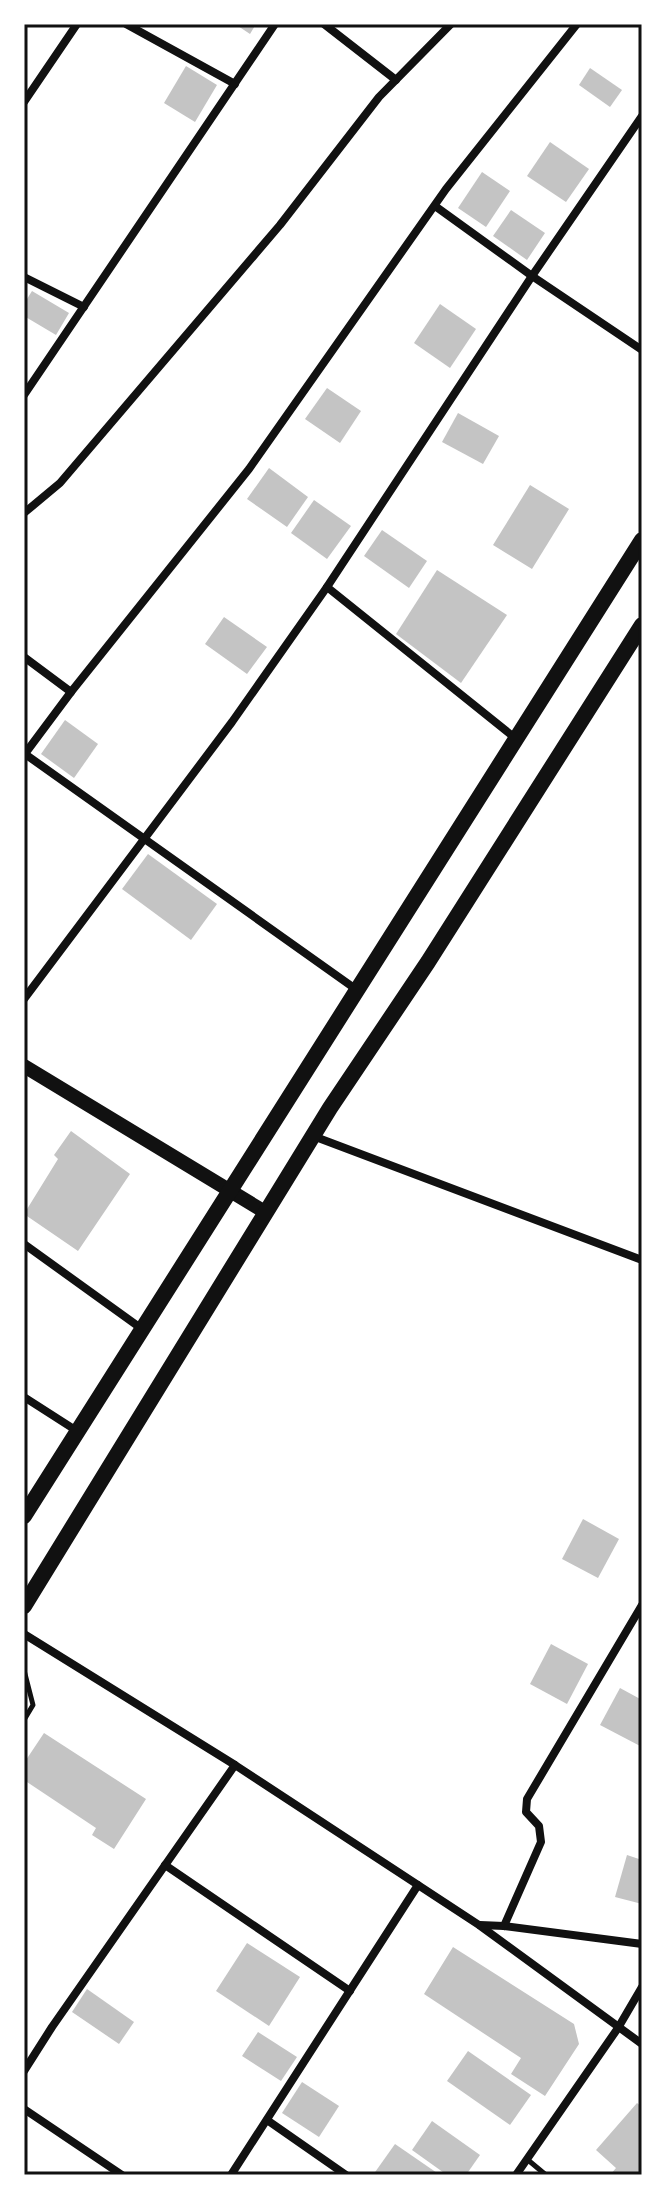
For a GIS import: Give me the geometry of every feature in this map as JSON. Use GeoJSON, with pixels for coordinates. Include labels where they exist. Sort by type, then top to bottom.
{"type":"FeatureCollection","features":[{"type":"Feature","properties":{"kind":"main road"},"geometry":{"type":"LineString","coordinates":[[24,1516],[642,540]]}},
{"type":"Feature","properties":{"kind":"main road"},"geometry":{"type":"LineString","coordinates":[[24,1606],[265,1212],[642,625]]}},
{"type":"Feature","properties":{"kind":"street"},"geometry":{"type":"LineString","coordinates":[[24,102],[77,24]]}},
{"type":"Feature","properties":{"kind":"street"},"geometry":{"type":"LineString","coordinates":[[126,24],[235,84]]}},
{"type":"Feature","properties":{"kind":"street"},"geometry":{"type":"LineString","coordinates":[[24,395],[275,24]]}},
{"type":"Feature","properties":{"kind":"street"},"geometry":{"type":"LineString","coordinates":[[324,24],[396,80]]}},
{"type":"Feature","properties":{"kind":"street"},"geometry":{"type":"LineString","coordinates":[[24,513],[70,471],[270,237],[379,97],[451,24]]}},
{"type":"Feature","properties":{"kind":"street"},"geometry":{"type":"LineString","coordinates":[[358,991],[24,755],[249,469],[435,206],[577,24]]}},
{"type":"Feature","properties":{"kind":"street"},"geometry":{"type":"LineString","coordinates":[[24,999],[232,722],[327,587],[532,276],[642,116]]}},
{"type":"Feature","properties":{"kind":"street"},"geometry":{"type":"LineString","coordinates":[[435,206],[642,350]]}},
{"type":"Feature","properties":{"kind":"street"},"geometry":{"type":"LineString","coordinates":[[24,277],[84,307]]}},
{"type":"Feature","properties":{"kind":"street"},"geometry":{"type":"LineString","coordinates":[[327,587],[515,738]]}},
{"type":"Feature","properties":{"kind":"street"},"geometry":{"type":"LineString","coordinates":[[24,657],[71,692]]}},
{"type":"Feature","properties":{"kind":"street"},"geometry":{"type":"LineString","coordinates":[[24,1066],[265,1212]]}},
{"type":"Feature","properties":{"kind":"street"},"geometry":{"type":"LineString","coordinates":[[313,1136],[642,1260]]}},
{"type":"Feature","properties":{"kind":"street"},"geometry":{"type":"LineString","coordinates":[[24,1244],[142,1329]]}},
{"type":"Feature","properties":{"kind":"street"},"geometry":{"type":"LineString","coordinates":[[24,1397],[77,1432]]}},
{"type":"Feature","properties":{"kind":"street"},"geometry":{"type":"LineString","coordinates":[[504,1926],[541,1842],[539,1826],[526,1812],[527,1799],[642,1605]]}},
{"type":"Feature","properties":{"kind":"street"},"geometry":{"type":"LineString","coordinates":[[24,1634],[235,1765],[479,1925],[642,2044]]}},
{"type":"Feature","properties":{"kind":"street"},"geometry":{"type":"LineString","coordinates":[[24,2071],[235,1765]]}},
{"type":"Feature","properties":{"kind":"street"},"geometry":{"type":"LineString","coordinates":[[165,1865],[350,1991]]}},
{"type":"Feature","properties":{"kind":"street"},"geometry":{"type":"LineString","coordinates":[[231,2175],[418,1885]]}},
{"type":"Feature","properties":{"kind":"street"},"geometry":{"type":"LineString","coordinates":[[479,1925],[642,1944]]}},
{"type":"Feature","properties":{"kind":"street"},"geometry":{"type":"LineString","coordinates":[[516,2175],[618,2028],[642,1987]]}},
{"type":"Feature","properties":{"kind":"street"},"geometry":{"type":"LineString","coordinates":[[24,2109],[122,2175]]}},
{"type":"Feature","properties":{"kind":"street"},"geometry":{"type":"LineString","coordinates":[[267,2120],[346,2175]]}},
{"type":"Feature","properties":{"kind":"lane"},"geometry":{"type":"LineString","coordinates":[[24,1670],[33,1705],[24,1720]]}},
{"type":"Feature","properties":{"kind":"lane"},"geometry":{"type":"LineString","coordinates":[[527,2159],[546,2175]]}},
{"type":"Feature","properties":{"kind":"building"},"geometry":{"type":"Polygon","coordinates":[[[235,24],[256,24],[250,34],[235,24]]]}},
{"type":"Feature","properties":{"kind":"building"},"geometry":{"type":"Polygon","coordinates":[[[186,66],[217,85],[195,122],[164,103],[186,66]]]}},
{"type":"Feature","properties":{"kind":"building"},"geometry":{"type":"Polygon","coordinates":[[[590,68],[622,90],[610,107],[579,85],[590,68]]]}},
{"type":"Feature","properties":{"kind":"building"},"geometry":{"type":"Polygon","coordinates":[[[550,142],[589,169],[566,202],[527,176],[550,142]]]}},
{"type":"Feature","properties":{"kind":"building"},"geometry":{"type":"Polygon","coordinates":[[[482,172],[510,191],[486,227],[458,208],[482,172]]]}},
{"type":"Feature","properties":{"kind":"building"},"geometry":{"type":"Polygon","coordinates":[[[511,210],[545,233],[527,260],[493,236],[511,210]]]}},
{"type":"Feature","properties":{"kind":"building"},"geometry":{"type":"Polygon","coordinates":[[[32,291],[69,313],[56,335],[24,316],[24,298],[27,299],[32,291]]]}},
{"type":"Feature","properties":{"kind":"building"},"geometry":{"type":"Polygon","coordinates":[[[440,304],[476,329],[450,368],[414,343],[440,304]]]}},
{"type":"Feature","properties":{"kind":"building"},"geometry":{"type":"Polygon","coordinates":[[[327,388],[361,411],[340,443],[305,419],[327,388]]]}},
{"type":"Feature","properties":{"kind":"building"},"geometry":{"type":"Polygon","coordinates":[[[458,413],[499,436],[483,464],[442,442],[458,413]]]}},
{"type":"Feature","properties":{"kind":"building"},"geometry":{"type":"Polygon","coordinates":[[[269,468],[308,497],[287,527],[247,499],[269,468]]]}},
{"type":"Feature","properties":{"kind":"building"},"geometry":{"type":"Polygon","coordinates":[[[530,485],[569,509],[532,569],[493,545],[530,485]]]}},
{"type":"Feature","properties":{"kind":"building"},"geometry":{"type":"Polygon","coordinates":[[[314,500],[351,526],[327,559],[291,533],[314,500]]]}},
{"type":"Feature","properties":{"kind":"building"},"geometry":{"type":"Polygon","coordinates":[[[382,530],[427,561],[409,588],[364,556],[382,530]]]}},
{"type":"Feature","properties":{"kind":"building"},"geometry":{"type":"Polygon","coordinates":[[[437,570],[507,615],[461,683],[396,634],[437,570]]]}},
{"type":"Feature","properties":{"kind":"building"},"geometry":{"type":"Polygon","coordinates":[[[224,617],[267,647],[247,674],[205,644],[224,617]]]}},
{"type":"Feature","properties":{"kind":"building"},"geometry":{"type":"Polygon","coordinates":[[[65,720],[98,744],[74,778],[41,754],[65,720]]]}},
{"type":"Feature","properties":{"kind":"building"},"geometry":{"type":"Polygon","coordinates":[[[148,854],[217,904],[191,940],[122,889],[148,854]]]}},
{"type":"Feature","properties":{"kind":"building"},"geometry":{"type":"Polygon","coordinates":[[[71,1131],[130,1174],[78,1251],[24,1214],[58,1159],[54,1155],[71,1131]]]}},
{"type":"Feature","properties":{"kind":"building"},"geometry":{"type":"Polygon","coordinates":[[[583,1519],[619,1539],[598,1578],[562,1559],[583,1519]]]}},
{"type":"Feature","properties":{"kind":"building"},"geometry":{"type":"Polygon","coordinates":[[[551,1644],[588,1664],[567,1704],[530,1684],[551,1644]]]}},
{"type":"Feature","properties":{"kind":"building"},"geometry":{"type":"Polygon","coordinates":[[[620,1688],[642,1700],[642,1747],[600,1725],[620,1688]]]}},
{"type":"Feature","properties":{"kind":"building"},"geometry":{"type":"Polygon","coordinates":[[[44,1733],[146,1799],[114,1849],[92,1835],[96,1828],[24,1780],[24,1763],[44,1733]]]}},
{"type":"Feature","properties":{"kind":"building"},"geometry":{"type":"Polygon","coordinates":[[[627,1855],[642,1860],[642,1904],[615,1897],[627,1855]]]}},
{"type":"Feature","properties":{"kind":"building"},"geometry":{"type":"Polygon","coordinates":[[[247,1943],[300,1977],[269,2026],[216,1991],[247,1943]]]}},
{"type":"Feature","properties":{"kind":"building"},"geometry":{"type":"Polygon","coordinates":[[[453,1947],[574,2024],[579,2044],[545,2096],[511,2074],[521,2058],[424,1994],[453,1947]]]}},
{"type":"Feature","properties":{"kind":"building"},"geometry":{"type":"Polygon","coordinates":[[[87,1989],[134,2022],[119,2044],[72,2012],[87,1989]]]}},
{"type":"Feature","properties":{"kind":"building"},"geometry":{"type":"Polygon","coordinates":[[[258,2032],[297,2057],[281,2081],[242,2056],[258,2032]]]}},
{"type":"Feature","properties":{"kind":"building"},"geometry":{"type":"Polygon","coordinates":[[[468,2051],[531,2095],[510,2125],[447,2081],[468,2051]]]}},
{"type":"Feature","properties":{"kind":"building"},"geometry":{"type":"Polygon","coordinates":[[[302,2082],[339,2106],[319,2137],[282,2113],[302,2082]]]}},
{"type":"Feature","properties":{"kind":"building"},"geometry":{"type":"Polygon","coordinates":[[[637,2103],[642,2107],[642,2175],[610,2175],[616,2168],[596,2150],[637,2103]]]}},
{"type":"Feature","properties":{"kind":"building"},"geometry":{"type":"Polygon","coordinates":[[[432,2121],[480,2155],[466,2175],[447,2175],[412,2150],[432,2121]]]}},
{"type":"Feature","properties":{"kind":"building"},"geometry":{"type":"Polygon","coordinates":[[[395,2144],[440,2175],[373,2175],[395,2144]]]}}]}
